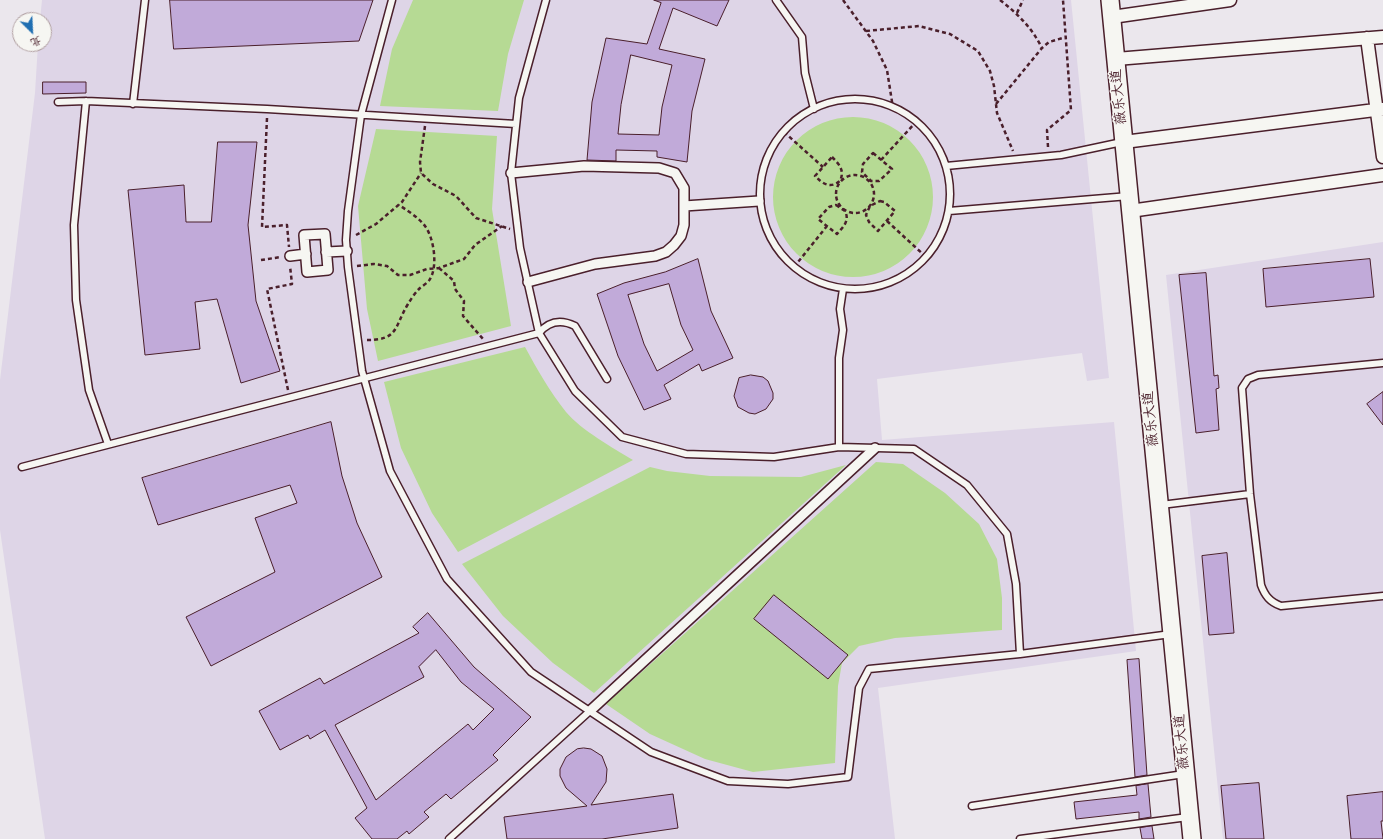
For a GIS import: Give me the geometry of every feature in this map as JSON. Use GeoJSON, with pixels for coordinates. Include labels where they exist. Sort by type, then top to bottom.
{"type":"FeatureCollection","features":[{"type":"Feature","properties":{"kind":"main road","name":"薇乐大道"},"geometry":{"type":"LineString","coordinates":[[1110,0],[1192,839]]}},
{"type":"Feature","properties":{"kind":"street"},"geometry":{"type":"LineString","coordinates":[[1112,17],[1230,0]]}},
{"type":"Feature","properties":{"kind":"street"},"geometry":{"type":"LineString","coordinates":[[1116,59],[1383,37]]}},
{"type":"Feature","properties":{"kind":"street"},"geometry":{"type":"LineString","coordinates":[[1367,38],[1380,110],[1383,157]]}},
{"type":"Feature","properties":{"kind":"street"},"geometry":{"type":"LineString","coordinates":[[1124,142],[1380,110]]}},
{"type":"Feature","properties":{"kind":"street"},"geometry":{"type":"LineString","coordinates":[[511,173],[584,166],[668,169],[680,180],[684,188],[684,225],[681,236],[666,252],[655,256],[595,264],[528,282]]}},
{"type":"Feature","properties":{"kind":"street"},"geometry":{"type":"LineString","coordinates":[[1130,204],[1383,175]]}},
{"type":"Feature","properties":{"kind":"street"},"geometry":{"type":"LineString","coordinates":[[684,206],[759,201]]}},
{"type":"Feature","properties":{"kind":"street"},"geometry":{"type":"LineString","coordinates":[[324,234],[326,252],[328,270],[307,272],[304,235],[324,234]]}},
{"type":"Feature","properties":{"kind":"street"},"geometry":{"type":"LineString","coordinates":[[326,252],[347,251]]}},
{"type":"Feature","properties":{"kind":"street"},"geometry":{"type":"LineString","coordinates":[[290,256],[306,254]]}},
{"type":"Feature","properties":{"kind":"street"},"geometry":{"type":"LineString","coordinates":[[591,710],[875,448]]}},
{"type":"Feature","properties":{"kind":"lane"},"geometry":{"type":"LineString","coordinates":[[133,104],[145,0]]}},
{"type":"Feature","properties":{"kind":"lane"},"geometry":{"type":"LineString","coordinates":[[392,0],[361,116],[348,211],[346,240],[348,267],[364,377],[390,471],[447,579],[531,672],[591,710],[651,752],[728,781],[788,784],[848,777],[860,688],[869,670],[1020,654],[1172,634]]}},
{"type":"Feature","properties":{"kind":"lane"},"geometry":{"type":"LineString","coordinates":[[546,0],[519,98],[511,173],[518,231],[539,333],[575,391],[622,437],[686,454],[774,457],[839,447],[914,449],[966,484],[1007,534],[1016,584],[1020,654]]}},
{"type":"Feature","properties":{"kind":"lane"},"geometry":{"type":"LineString","coordinates":[[776,0],[802,37],[805,73],[814,109]]}},
{"type":"Feature","properties":{"kind":"lane"},"geometry":{"type":"LineString","coordinates":[[854,100],[880,103],[893,108],[916,122],[934,142],[946,166],[950,193],[949,211],[942,232],[926,257],[908,273],[883,285],[856,289],[843,289],[817,281],[794,267],[776,247],[769,235],[759,201],[763,170],[774,145],[784,132],[802,116],[814,109],[833,102],[854,100]]}},
{"type":"Feature","properties":{"kind":"lane"},"geometry":{"type":"LineString","coordinates":[[86,101],[74,225],[76,300],[89,390],[108,444]]}},
{"type":"Feature","properties":{"kind":"lane"},"geometry":{"type":"LineString","coordinates":[[58,102],[86,101],[267,109],[361,116],[516,124]]}},
{"type":"Feature","properties":{"kind":"lane"},"geometry":{"type":"LineString","coordinates":[[946,166],[1048,156],[1124,142]]}},
{"type":"Feature","properties":{"kind":"lane"},"geometry":{"type":"LineString","coordinates":[[949,211],[1130,204]]}},
{"type":"Feature","properties":{"kind":"lane"},"geometry":{"type":"LineString","coordinates":[[839,447],[839,358],[843,330],[840,309],[843,289]]}},
{"type":"Feature","properties":{"kind":"lane"},"geometry":{"type":"LineString","coordinates":[[22,467],[364,377],[539,333],[544,327],[560,321],[568,322],[575,326],[607,379]]}},
{"type":"Feature","properties":{"kind":"lane"},"geometry":{"type":"LineString","coordinates":[[1383,363],[1258,375],[1248,379],[1242,388],[1250,494],[1261,585],[1268,598],[1281,606],[1383,596]]}},
{"type":"Feature","properties":{"kind":"lane"},"geometry":{"type":"LineString","coordinates":[[1159,505],[1250,494]]}},
{"type":"Feature","properties":{"kind":"lane"},"geometry":{"type":"LineString","coordinates":[[449,839],[591,710]]}},
{"type":"Feature","properties":{"kind":"lane"},"geometry":{"type":"LineString","coordinates":[[972,806],[1185,774]]}},
{"type":"Feature","properties":{"kind":"lane"},"geometry":{"type":"LineString","coordinates":[[1020,839],[1190,817]]}},
{"type":"Feature","properties":{"kind":"path"},"geometry":{"type":"LineString","coordinates":[[843,0],[873,41],[887,70],[893,108]]}},
{"type":"Feature","properties":{"kind":"path"},"geometry":{"type":"LineString","coordinates":[[1000,0],[1017,13],[1035,34],[1042,48]]}},
{"type":"Feature","properties":{"kind":"path"},"geometry":{"type":"LineString","coordinates":[[1017,13],[1023,0]]}},
{"type":"Feature","properties":{"kind":"path"},"geometry":{"type":"LineString","coordinates":[[1048,156],[1047,130],[1071,110],[1063,0]]}},
{"type":"Feature","properties":{"kind":"path"},"geometry":{"type":"LineString","coordinates":[[866,31],[919,26],[950,34],[978,51],[990,70],[997,113],[1016,159]]}},
{"type":"Feature","properties":{"kind":"path"},"geometry":{"type":"LineString","coordinates":[[996,104],[1042,48],[1049,42],[1066,37]]}},
{"type":"Feature","properties":{"kind":"path"},"geometry":{"type":"LineString","coordinates":[[267,109],[262,227],[288,225],[292,284],[267,289],[289,397]]}},
{"type":"Feature","properties":{"kind":"path"},"geometry":{"type":"LineString","coordinates":[[346,240],[376,224],[399,205],[421,173],[420,162],[426,119]]}},
{"type":"Feature","properties":{"kind":"path"},"geometry":{"type":"LineString","coordinates":[[881,160],[916,122]]}},
{"type":"Feature","properties":{"kind":"path"},"geometry":{"type":"LineString","coordinates":[[784,132],[823,167]]}},
{"type":"Feature","properties":{"kind":"path"},"geometry":{"type":"LineString","coordinates":[[867,178],[862,172],[863,164],[873,153],[892,169],[879,181],[867,178],[856,174],[850,175],[840,181],[832,185],[824,184],[815,176],[832,157],[842,168],[840,181],[837,186],[836,198],[842,208],[847,215],[844,226],[836,234],[818,219],[829,206],[836,205],[842,208],[853,213],[859,212],[870,206],[880,201],[884,202],[895,211],[878,231],[867,219],[866,212],[870,206],[874,195],[871,183],[867,178]]}},
{"type":"Feature","properties":{"kind":"path"},"geometry":{"type":"LineString","coordinates":[[421,173],[433,184],[456,196],[476,218],[518,231]]}},
{"type":"Feature","properties":{"kind":"path"},"geometry":{"type":"LineString","coordinates":[[358,340],[381,340],[389,337],[400,323],[407,305],[418,290],[430,280],[434,268],[430,238],[425,227],[399,205]]}},
{"type":"Feature","properties":{"kind":"path"},"geometry":{"type":"LineString","coordinates":[[887,221],[926,257]]}},
{"type":"Feature","properties":{"kind":"path"},"geometry":{"type":"LineString","coordinates":[[348,267],[374,264],[387,266],[398,274],[410,275],[439,268],[464,259],[475,245],[502,226]]}},
{"type":"Feature","properties":{"kind":"path"},"geometry":{"type":"LineString","coordinates":[[794,267],[827,226]]}},
{"type":"Feature","properties":{"kind":"path"},"geometry":{"type":"LineString","coordinates":[[261,260],[290,256]]}},
{"type":"Feature","properties":{"kind":"path"},"geometry":{"type":"LineString","coordinates":[[439,268],[454,281],[454,289],[464,301],[463,316],[489,346]]}},
{"type":"Feature","properties":{"kind":"shaded area"},"geometry":{"type":"Polygon","coordinates":[[[42,0],[1071,0],[1109,378],[1087,381],[1082,353],[877,379],[882,440],[1114,422],[1136,651],[878,688],[895,839],[45,839],[0,530],[0,380],[35,93],[38,52],[52,52],[52,12],[41,12],[42,0]]]}},
{"type":"Feature","properties":{"kind":"shaded area"},"geometry":{"type":"Polygon","coordinates":[[[1383,242],[1383,839],[1223,839],[1166,275],[1383,242]]]}},
{"type":"Feature","properties":{"kind":"green space"},"geometry":{"type":"Polygon","coordinates":[[[413,0],[524,0],[508,54],[498,111],[380,106],[392,49],[413,0]]]}},
{"type":"Feature","properties":{"kind":"green space"},"geometry":{"type":"Polygon","coordinates":[[[861,117],[876,120],[891,126],[910,140],[920,152],[927,166],[932,181],[932,213],[927,228],[920,242],[910,254],[898,264],[876,274],[861,277],[845,277],[830,274],[808,264],[796,254],[786,242],[774,213],[773,189],[776,174],[786,152],[796,140],[808,130],[837,118],[861,117]]]}},
{"type":"Feature","properties":{"kind":"green space"},"geometry":{"type":"Polygon","coordinates":[[[376,129],[497,136],[492,209],[511,326],[378,361],[367,309],[358,206],[376,129]]]}},
{"type":"Feature","properties":{"kind":"green space"},"geometry":{"type":"Polygon","coordinates":[[[525,347],[549,388],[572,419],[598,438],[633,460],[458,552],[432,513],[401,448],[384,382],[525,347]]]}},
{"type":"Feature","properties":{"kind":"green space"},"geometry":{"type":"Polygon","coordinates":[[[876,462],[903,464],[945,493],[979,524],[997,559],[1002,598],[1002,630],[895,638],[859,646],[842,663],[838,686],[835,763],[753,772],[705,759],[650,734],[606,704],[876,462]]]}},
{"type":"Feature","properties":{"kind":"green space"},"geometry":{"type":"Polygon","coordinates":[[[846,465],[594,693],[553,663],[503,616],[462,564],[650,467],[667,471],[710,476],[801,477],[846,465]]]}},
{"type":"Feature","properties":{"kind":"building"},"geometry":{"type":"Polygon","coordinates":[[[170,0],[373,0],[359,41],[174,49],[170,0]]]}},
{"type":"Feature","properties":{"kind":"building"},"geometry":{"type":"Polygon","coordinates":[[[654,0],[729,0],[717,26],[673,8],[659,49],[705,59],[692,111],[687,162],[657,157],[657,151],[616,150],[616,161],[587,160],[592,102],[606,38],[647,44],[661,3],[654,0]],[[631,55],[621,105],[618,134],[659,135],[662,107],[672,65],[631,55]]]}},
{"type":"Feature","properties":{"kind":"building"},"geometry":{"type":"Polygon","coordinates":[[[43,82],[86,82],[86,93],[43,94],[43,82]]]}},
{"type":"Feature","properties":{"kind":"building"},"geometry":{"type":"Polygon","coordinates":[[[218,142],[257,142],[248,225],[256,301],[280,371],[241,383],[217,299],[195,302],[200,349],[145,355],[128,190],[184,185],[186,222],[211,222],[218,142]]]}},
{"type":"Feature","properties":{"kind":"building"},"geometry":{"type":"Polygon","coordinates":[[[698,259],[711,311],[733,358],[702,371],[699,364],[664,385],[671,399],[644,410],[618,356],[597,294],[624,283],[665,272],[698,259]],[[669,284],[628,295],[644,344],[657,371],[693,350],[681,325],[669,284]]]}},
{"type":"Feature","properties":{"kind":"building"},"geometry":{"type":"Polygon","coordinates":[[[1370,259],[1374,297],[1266,307],[1263,269],[1370,259]]]}},
{"type":"Feature","properties":{"kind":"building"},"geometry":{"type":"Polygon","coordinates":[[[1206,273],[1214,376],[1218,375],[1219,388],[1216,389],[1219,430],[1196,433],[1179,275],[1206,273]]]}},
{"type":"Feature","properties":{"kind":"building"},"geometry":{"type":"Polygon","coordinates":[[[751,375],[763,377],[768,381],[773,393],[773,399],[766,409],[755,414],[749,413],[738,407],[734,396],[739,378],[751,375]]]}},
{"type":"Feature","properties":{"kind":"building"},"geometry":{"type":"Polygon","coordinates":[[[1383,392],[1383,425],[1367,404],[1383,392]]]}},
{"type":"Feature","properties":{"kind":"building"},"geometry":{"type":"Polygon","coordinates":[[[331,422],[342,476],[357,523],[382,577],[211,666],[186,617],[275,572],[255,518],[297,503],[290,485],[158,525],[142,478],[331,422]]]}},
{"type":"Feature","properties":{"kind":"building"},"geometry":{"type":"Polygon","coordinates":[[[1227,553],[1234,633],[1209,635],[1202,556],[1227,553]]]}},
{"type":"Feature","properties":{"kind":"building"},"geometry":{"type":"Polygon","coordinates":[[[774,595],[848,655],[828,679],[754,619],[774,595]]]}},
{"type":"Feature","properties":{"kind":"building"},"geometry":{"type":"Polygon","coordinates":[[[428,613],[474,667],[531,717],[493,755],[498,760],[451,799],[446,794],[424,812],[429,817],[409,834],[407,831],[397,839],[372,839],[355,818],[367,808],[325,730],[310,739],[308,735],[280,750],[259,711],[320,678],[324,684],[419,633],[413,627],[428,613]],[[436,650],[419,667],[424,677],[335,725],[376,800],[468,724],[473,730],[494,709],[461,682],[436,650]]]}},
{"type":"Feature","properties":{"kind":"building"},"geometry":{"type":"Polygon","coordinates":[[[1139,659],[1147,775],[1135,777],[1127,660],[1139,659]]]}},
{"type":"Feature","properties":{"kind":"building"},"geometry":{"type":"Polygon","coordinates":[[[577,749],[591,749],[602,756],[607,769],[606,782],[591,805],[673,794],[678,828],[602,839],[507,839],[504,817],[587,806],[566,788],[560,776],[560,769],[566,757],[577,749]]]}},
{"type":"Feature","properties":{"kind":"building"},"geometry":{"type":"Polygon","coordinates":[[[1259,783],[1264,839],[1226,839],[1221,786],[1259,783]]]}},
{"type":"Feature","properties":{"kind":"building"},"geometry":{"type":"Polygon","coordinates":[[[1148,784],[1151,817],[1139,819],[1139,812],[1076,819],[1074,802],[1137,795],[1136,786],[1148,784]]]}},
{"type":"Feature","properties":{"kind":"building"},"geometry":{"type":"Polygon","coordinates":[[[1383,792],[1383,821],[1381,821],[1383,839],[1351,839],[1347,796],[1383,792]]]}},
{"type":"Feature","properties":{"kind":"building"},"geometry":{"type":"Polygon","coordinates":[[[1152,826],[1154,839],[1142,839],[1140,828],[1152,826]]]}}]}
